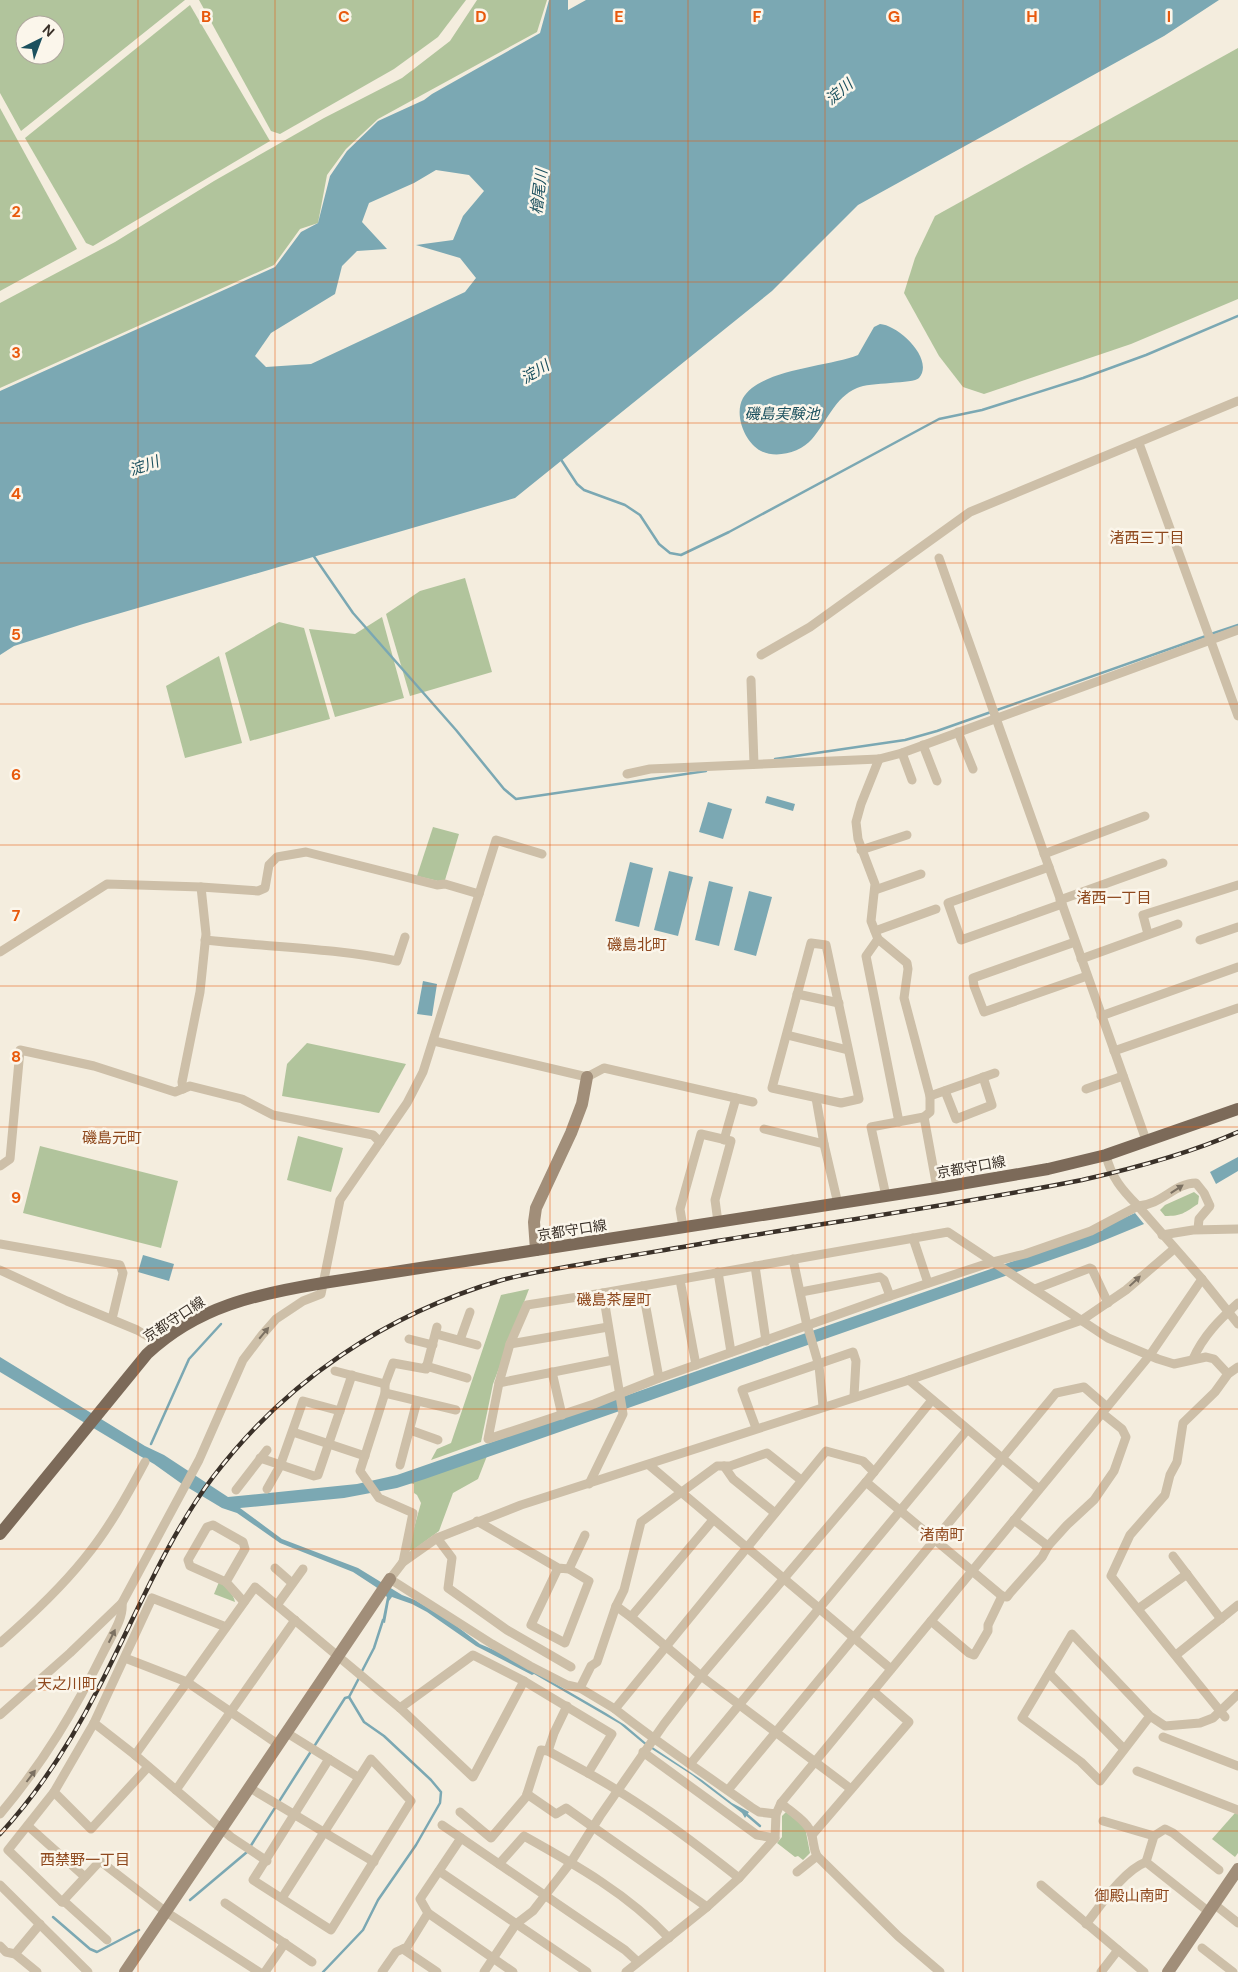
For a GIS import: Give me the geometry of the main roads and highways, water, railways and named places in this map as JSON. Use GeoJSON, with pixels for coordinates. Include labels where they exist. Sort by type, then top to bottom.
{"type":"FeatureCollection","features":[{"type":"Feature","properties":{"kind":"main road","name":"京都守口線"},"geometry":{"type":"LineString","coordinates":[[0,1534],[147,1354],[159,1342],[207,1313],[226,1305],[264,1293],[323,1282],[838,1204],[1048,1169],[1106,1154],[1238,1109]]}},
{"type":"Feature","properties":{"kind":"water"},"geometry":{"type":"Polygon","coordinates":[[[549,0],[568,0],[568,10],[586,0],[1219,0],[1164,36],[858,205],[772,291],[515,498],[83,624],[14,646],[0,655],[0,391],[275,267],[301,232],[318,223],[330,176],[347,151],[378,121],[424,100],[540,33],[549,0]],[[436,170],[414,183],[369,203],[362,222],[387,249],[357,251],[342,266],[335,294],[271,333],[255,356],[266,367],[311,364],[465,292],[476,278],[460,258],[416,245],[453,240],[463,216],[484,191],[469,175],[436,170]]]}},
{"type":"Feature","properties":{"kind":"water","name":"磯島実験池"},"geometry":{"type":"Polygon","coordinates":[[[880,324],[896,330],[912,344],[922,362],[923,370],[919,378],[909,381],[863,386],[849,392],[837,404],[812,439],[795,451],[774,454],[761,451],[755,447],[745,434],[740,419],[740,405],[743,398],[752,388],[779,375],[858,355],[874,327],[880,324]]]}},
{"type":"Feature","properties":{"kind":"water"},"geometry":{"type":"Polygon","coordinates":[[[767,796],[795,804],[793,811],[765,803],[767,796]]]}},
{"type":"Feature","properties":{"kind":"water"},"geometry":{"type":"Polygon","coordinates":[[[708,802],[732,809],[723,839],[699,832],[708,802]]]}},
{"type":"Feature","properties":{"kind":"water"},"geometry":{"type":"Polygon","coordinates":[[[630,862],[653,868],[639,927],[615,921],[630,862]]]}},
{"type":"Feature","properties":{"kind":"water"},"geometry":{"type":"Polygon","coordinates":[[[669,871],[693,877],[678,936],[654,930],[669,871]]]}},
{"type":"Feature","properties":{"kind":"water"},"geometry":{"type":"Polygon","coordinates":[[[709,881],[733,887],[719,946],[695,940],[709,881]]]}},
{"type":"Feature","properties":{"kind":"water"},"geometry":{"type":"Polygon","coordinates":[[[749,891],[772,897],[756,956],[734,950],[749,891]]]}},
{"type":"Feature","properties":{"kind":"water"},"geometry":{"type":"Polygon","coordinates":[[[423,981],[437,984],[432,1016],[417,1014],[423,981]]]}},
{"type":"Feature","properties":{"kind":"water"},"geometry":{"type":"Polygon","coordinates":[[[1238,1157],[1238,1171],[1216,1184],[1210,1172],[1238,1157]]]}},
{"type":"Feature","properties":{"kind":"water"},"geometry":{"type":"Polygon","coordinates":[[[1135,1213],[1144,1224],[1088,1247],[425,1479],[397,1488],[344,1498],[240,1508],[282,1539],[358,1568],[450,1621],[480,1644],[506,1655],[606,1713],[732,1803],[749,1812],[745,1818],[742,1813],[692,1775],[644,1744],[620,1724],[534,1674],[532,1675],[476,1646],[427,1612],[392,1597],[389,1601],[385,1623],[382,1622],[387,1597],[376,1587],[353,1572],[280,1543],[237,1513],[222,1508],[182,1484],[154,1464],[0,1372],[0,1357],[145,1446],[164,1455],[228,1497],[357,1484],[397,1475],[1103,1230],[1103,1227],[1135,1213]]]}},
{"type":"Feature","properties":{"kind":"water"},"geometry":{"type":"Polygon","coordinates":[[[143,1255],[174,1264],[169,1281],[138,1272],[143,1255]]]}},
{"type":"Feature","properties":{"kind":"waterway"},"geometry":{"type":"LineString","coordinates":[[560,458],[577,484],[584,490],[625,505],[640,515],[659,544],[670,553],[681,555],[729,532],[939,419],[982,410],[1083,378],[1146,355],[1238,316]]}},
{"type":"Feature","properties":{"kind":"waterway"},"geometry":{"type":"LineString","coordinates":[[313,555],[353,613],[456,730],[504,789],[516,799],[706,771]]}},
{"type":"Feature","properties":{"kind":"waterway"},"geometry":{"type":"LineString","coordinates":[[1211,634],[1238,625]]}},
{"type":"Feature","properties":{"kind":"waterway"},"geometry":{"type":"LineString","coordinates":[[997,710],[1206,636]]}},
{"type":"Feature","properties":{"kind":"waterway"},"geometry":{"type":"LineString","coordinates":[[775,759],[905,740],[991,712]]}},
{"type":"Feature","properties":{"kind":"waterway"},"geometry":{"type":"LineString","coordinates":[[151,1444],[189,1359],[221,1324]]}},
{"type":"Feature","properties":{"kind":"waterway"},"geometry":{"type":"LineString","coordinates":[[361,1673],[374,1648],[383,1620]]}},
{"type":"Feature","properties":{"kind":"waterway"},"geometry":{"type":"LineString","coordinates":[[323,1972],[363,1930],[378,1900],[416,1845],[440,1803],[441,1792],[431,1780],[384,1736],[364,1722],[349,1697],[359,1678]]}},
{"type":"Feature","properties":{"kind":"waterway"},"geometry":{"type":"LineString","coordinates":[[250,1847],[345,1698],[349,1697]]}},
{"type":"Feature","properties":{"kind":"waterway"},"geometry":{"type":"LineString","coordinates":[[746,1814],[760,1826]]}},
{"type":"Feature","properties":{"kind":"waterway"},"geometry":{"type":"LineString","coordinates":[[190,1900],[247,1852]]}},
{"type":"Feature","properties":{"kind":"waterway"},"geometry":{"type":"LineString","coordinates":[[53,1917],[90,1949],[97,1952],[139,1930]]}},
{"type":"Feature","properties":{"kind":"railway"},"geometry":{"type":"LineString","coordinates":[[0,1834],[29,1800],[67,1745],[99,1687],[180,1527],[213,1477],[242,1442],[273,1410],[306,1381],[342,1355],[379,1332],[418,1311],[459,1294],[502,1280],[616,1258],[946,1205],[1082,1180],[1161,1160],[1238,1132]]}},
{"type":"Feature","properties":{"kind":"district","name":"渚西三丁目"},"geometry":{"type":"Point","coordinates":[1147,538]}},
{"type":"Feature","properties":{"kind":"district","name":"渚西一丁目"},"geometry":{"type":"Point","coordinates":[1114,898]}},
{"type":"Feature","properties":{"kind":"district","name":"磯島北町"},"geometry":{"type":"Point","coordinates":[637,945]}},
{"type":"Feature","properties":{"kind":"district","name":"磯島元町"},"geometry":{"type":"Point","coordinates":[112,1138]}},
{"type":"Feature","properties":{"kind":"district","name":"磯島茶屋町"},"geometry":{"type":"Point","coordinates":[614,1300]}},
{"type":"Feature","properties":{"kind":"district","name":"渚南町"},"geometry":{"type":"Point","coordinates":[942,1535]}},
{"type":"Feature","properties":{"kind":"district","name":"天之川町"},"geometry":{"type":"Point","coordinates":[67,1684]}},
{"type":"Feature","properties":{"kind":"district","name":"西禁野一丁目"},"geometry":{"type":"Point","coordinates":[85,1860]}},
{"type":"Feature","properties":{"kind":"district","name":"御殿山南町"},"geometry":{"type":"Point","coordinates":[1132,1896]}},
{"type":"Feature","properties":{"kind":"water label","name":"淀川"},"geometry":{"type":"Point","coordinates":[839,92]}},
{"type":"Feature","properties":{"kind":"water label","name":"檜尾川"},"geometry":{"type":"Point","coordinates":[539,192]}},
{"type":"Feature","properties":{"kind":"water label","name":"淀川"},"geometry":{"type":"Point","coordinates":[535,372]}},
{"type":"Feature","properties":{"kind":"water label","name":"淀川"},"geometry":{"type":"Point","coordinates":[144,466]}}]}
